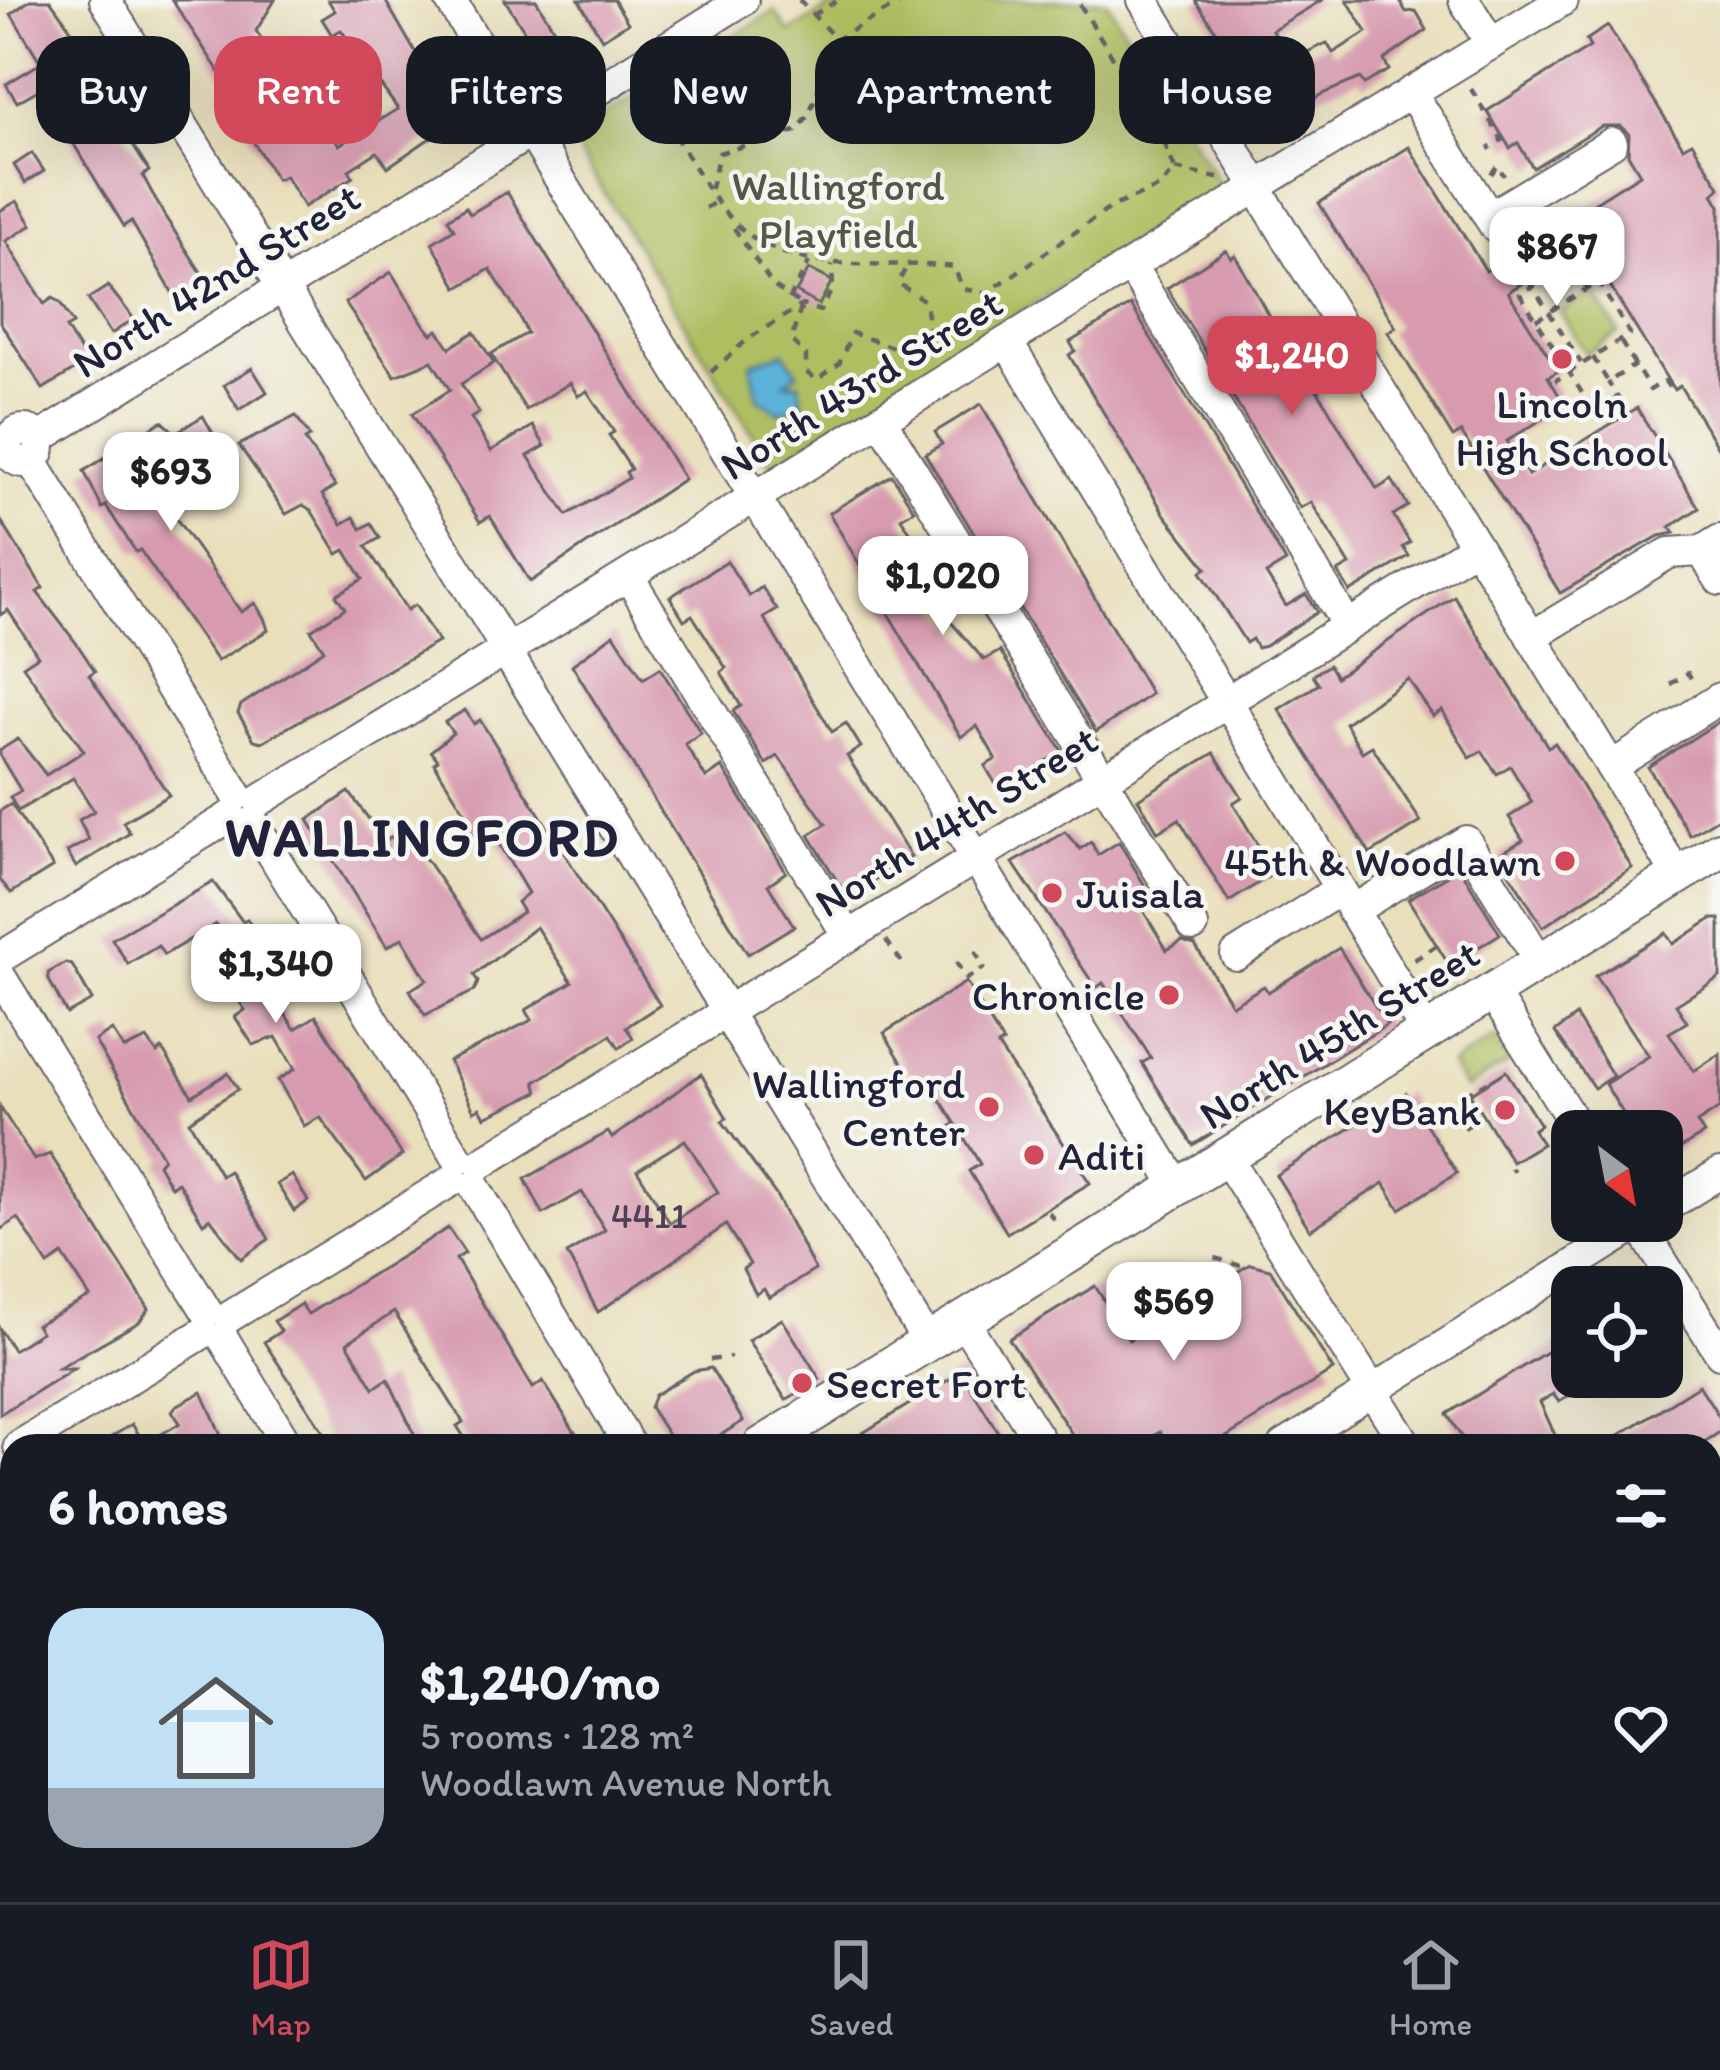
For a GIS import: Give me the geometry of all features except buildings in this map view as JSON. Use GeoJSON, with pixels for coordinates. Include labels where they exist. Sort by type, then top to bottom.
{"type":"FeatureCollection","features":[{"type":"Feature","properties":{"kind":"main road","name":"North 45th Street"},"geometry":{"type":"LineString","coordinates":[[780,1434],[1720,850]]}},
{"type":"Feature","properties":{"kind":"street"},"geometry":{"type":"LineString","coordinates":[[104,0],[928,1342]]}},
{"type":"Feature","properties":{"kind":"street"},"geometry":{"type":"LineString","coordinates":[[450,0],[472,36]]}},
{"type":"Feature","properties":{"kind":"street","name":"North 42nd Street"},"geometry":{"type":"LineString","coordinates":[[606,86],[743,0]]}},
{"type":"Feature","properties":{"kind":"street"},"geometry":{"type":"LineString","coordinates":[[1143,0],[1251,186],[1678,876]]}},
{"type":"Feature","properties":{"kind":"street"},"geometry":{"type":"LineString","coordinates":[[1464,0],[1490,44]]}},
{"type":"Feature","properties":{"kind":"street","name":"North 43rd Street"},"geometry":{"type":"LineString","coordinates":[[1,963],[755,499],[881,419],[1004,330],[1131,266],[1251,186],[1563,0]]}},
{"type":"Feature","properties":{"kind":"street"},"geometry":{"type":"LineString","coordinates":[[1411,92],[1499,232],[1612,143]]}},
{"type":"Feature","properties":{"kind":"street","name":"North 42nd Street"},"geometry":{"type":"LineString","coordinates":[[15,442],[281,289],[513,144]]}},
{"type":"Feature","properties":{"kind":"street"},"geometry":{"type":"LineString","coordinates":[[538,144],[1178,1187]]}},
{"type":"Feature","properties":{"kind":"street"},"geometry":{"type":"LineString","coordinates":[[1131,266],[1347,625]]}},
{"type":"Feature","properties":{"kind":"street"},"geometry":{"type":"LineString","coordinates":[[1004,330],[1426,1033]]}},
{"type":"Feature","properties":{"kind":"street"},"geometry":{"type":"LineString","coordinates":[[881,419],[1193,926]]}},
{"type":"Feature","properties":{"kind":"street"},"geometry":{"type":"LineString","coordinates":[[15,442],[245,809],[623,1434]]}},
{"type":"Feature","properties":{"kind":"street"},"geometry":{"type":"LineString","coordinates":[[1532,637],[1670,553],[1711,545],[1720,580]]}},
{"type":"Feature","properties":{"kind":"street","name":"North 44th Street"},"geometry":{"type":"LineString","coordinates":[[39,1434],[1476,547]]}},
{"type":"Feature","properties":{"kind":"street"},"geometry":{"type":"LineString","coordinates":[[629,577],[848,936]]}},
{"type":"Feature","properties":{"kind":"street"},"geometry":{"type":"LineString","coordinates":[[1611,766],[1707,691]]}},
{"type":"Feature","properties":{"kind":"street"},"geometry":{"type":"LineString","coordinates":[[1236,955],[1466,841],[1540,962]]}},
{"type":"Feature","properties":{"kind":"street"},"geometry":{"type":"LineString","coordinates":[[1,963],[281,1434]]}},
{"type":"Feature","properties":{"kind":"street"},"geometry":{"type":"LineString","coordinates":[[1492,992],[1566,1110]]}},
{"type":"Feature","properties":{"kind":"street"},"geometry":{"type":"LineString","coordinates":[[1226,1156],[1399,1434]]}},
{"type":"Feature","properties":{"kind":"street"},"geometry":{"type":"LineString","coordinates":[[1683,1196],[1720,1173]]}},
{"type":"Feature","properties":{"kind":"street"},"geometry":{"type":"LineString","coordinates":[[1303,1434],[1616,1242]]}},
{"type":"Feature","properties":{"kind":"street"},"geometry":{"type":"LineString","coordinates":[[1646,1242],[1720,1353]]}},
{"type":"Feature","properties":{"kind":"street"},"geometry":{"type":"LineString","coordinates":[[964,1320],[1036,1434]]}},
{"type":"Feature","properties":{"kind":"path"},"geometry":{"type":"LineString","coordinates":[[799,0],[834,36]]}},
{"type":"Feature","properties":{"kind":"path"},"geometry":{"type":"LineString","coordinates":[[813,15],[838,0]]}},
{"type":"Feature","properties":{"kind":"path"},"geometry":{"type":"LineString","coordinates":[[842,36],[905,0]]}},
{"type":"Feature","properties":{"kind":"path"},"geometry":{"type":"LineString","coordinates":[[1077,0],[1160,132],[1175,169]]}},
{"type":"Feature","properties":{"kind":"path"},"geometry":{"type":"LineString","coordinates":[[1471,89],[1502,140],[1488,149]]}},
{"type":"Feature","properties":{"kind":"path"},"geometry":{"type":"LineString","coordinates":[[710,192],[719,153],[796,131],[815,98]]}},
{"type":"Feature","properties":{"kind":"path"},"geometry":{"type":"LineString","coordinates":[[680,144],[772,286],[789,299],[820,311],[833,288],[832,265]]}},
{"type":"Feature","properties":{"kind":"path"},"geometry":{"type":"LineString","coordinates":[[1481,180],[1498,165],[1510,184]]}},
{"type":"Feature","properties":{"kind":"path"},"geometry":{"type":"LineString","coordinates":[[1175,169],[1251,186]]}},
{"type":"Feature","properties":{"kind":"path"},"geometry":{"type":"LineString","coordinates":[[733,227],[762,245],[832,265],[909,262],[954,267],[963,290],[987,293],[1113,206],[1160,187],[1175,169]]}},
{"type":"Feature","properties":{"kind":"path"},"geometry":{"type":"LineString","coordinates":[[705,208],[716,202]]}},
{"type":"Feature","properties":{"kind":"path"},"geometry":{"type":"LineString","coordinates":[[1499,232],[1582,364]]}},
{"type":"Feature","properties":{"kind":"path"},"geometry":{"type":"LineString","coordinates":[[789,299],[810,261]]}},
{"type":"Feature","properties":{"kind":"path"},"geometry":{"type":"LineString","coordinates":[[802,304],[791,340],[806,355],[806,373],[817,380],[839,364],[852,333],[907,352],[930,338],[933,329],[925,301],[898,283],[909,262]]}},
{"type":"Feature","properties":{"kind":"path"},"geometry":{"type":"LineString","coordinates":[[1587,289],[1570,262],[1520,294],[1594,412],[1618,398],[1593,357]]}},
{"type":"Feature","properties":{"kind":"path"},"geometry":{"type":"LineString","coordinates":[[1536,320],[1598,282],[1630,334],[1556,381]]}},
{"type":"Feature","properties":{"kind":"path"},"geometry":{"type":"LineString","coordinates":[[987,293],[1002,311],[1004,330]]}},
{"type":"Feature","properties":{"kind":"path"},"geometry":{"type":"LineString","coordinates":[[711,372],[748,339],[802,304]]}},
{"type":"Feature","properties":{"kind":"path"},"geometry":{"type":"LineString","coordinates":[[1620,340],[1650,390],[1665,381],[1670,389]]}},
{"type":"Feature","properties":{"kind":"path"},"geometry":{"type":"LineString","coordinates":[[1608,382],[1635,365]]}},
{"type":"Feature","properties":{"kind":"path"},"geometry":{"type":"LineString","coordinates":[[1670,684],[1688,673],[1707,691]]}},
{"type":"Feature","properties":{"kind":"path"},"geometry":{"type":"LineString","coordinates":[[1414,960],[1436,946]]}},
{"type":"Feature","properties":{"kind":"path"},"geometry":{"type":"LineString","coordinates":[[893,950],[903,964]]}},
{"type":"Feature","properties":{"kind":"path"},"geometry":{"type":"LineString","coordinates":[[956,962],[966,979],[985,969],[975,951]]}},
{"type":"Feature","properties":{"kind":"path"},"geometry":{"type":"LineString","coordinates":[[1465,1094],[1488,1082]]}},
{"type":"Feature","properties":{"kind":"path"},"geometry":{"type":"LineString","coordinates":[[1464,1128],[1480,1118]]}},
{"type":"Feature","properties":{"kind":"path"},"geometry":{"type":"LineString","coordinates":[[934,1137],[956,1124]]}},
{"type":"Feature","properties":{"kind":"path"},"geometry":{"type":"LineString","coordinates":[[1048,1212],[1060,1231]]}},
{"type":"Feature","properties":{"kind":"path"},"geometry":{"type":"LineString","coordinates":[[1215,1258],[1241,1266]]}},
{"type":"Feature","properties":{"kind":"path"},"geometry":{"type":"LineString","coordinates":[[1165,1289],[1190,1298]]}},
{"type":"Feature","properties":{"kind":"path"},"geometry":{"type":"LineString","coordinates":[[710,1360],[730,1357]]}},
{"type":"Feature","properties":{"kind":"green space","name":"Wallingford Playfield"},"geometry":{"type":"Polygon","coordinates":[[[842,0],[1106,0],[1128,36],[1119,36],[1119,144],[1195,144],[1222,188],[771,465],[574,144],[606,144],[606,115],[630,100],[630,144],[791,144],[791,36],[734,36],[775,11],[789,33],[842,0]]]}},
{"type":"Feature","properties":{"kind":"green space"},"geometry":{"type":"Polygon","coordinates":[[[1593,292],[1619,333],[1586,354],[1560,312],[1593,292]]]}},
{"type":"Feature","properties":{"kind":"green space"},"geometry":{"type":"Polygon","coordinates":[[[1494,1038],[1509,1062],[1466,1089],[1451,1065],[1494,1038]]]}},
{"type":"Feature","properties":{"kind":"water"},"geometry":{"type":"Polygon","coordinates":[[[784,352],[798,373],[785,383],[799,383],[803,403],[779,412],[758,398],[751,363],[784,352]]]}},
{"type":"Feature","properties":{"kind":"place","name":"Lincoln High School"},"geometry":{"type":"Point","coordinates":[1562,359]}},
{"type":"Feature","properties":{"kind":"place","name":"45th & Woodlawn"},"geometry":{"type":"Point","coordinates":[1565,861]}},
{"type":"Feature","properties":{"kind":"place","name":"Juisala"},"geometry":{"type":"Point","coordinates":[1052,893]}},
{"type":"Feature","properties":{"kind":"place","name":"Chronicle"},"geometry":{"type":"Point","coordinates":[1169,995]}},
{"type":"Feature","properties":{"kind":"place","name":"Wallingford Center"},"geometry":{"type":"Point","coordinates":[989,1107]}},
{"type":"Feature","properties":{"kind":"place","name":"KeyBank"},"geometry":{"type":"Point","coordinates":[1505,1110]}},
{"type":"Feature","properties":{"kind":"place","name":"Aditi"},"geometry":{"type":"Point","coordinates":[1034,1155]}},
{"type":"Feature","properties":{"kind":"place","name":"Secret Fort"},"geometry":{"type":"Point","coordinates":[802,1383]}},
{"type":"Feature","properties":{"kind":"district","name":"WALLINGFORD"},"geometry":{"type":"Point","coordinates":[423,837]}}]}
